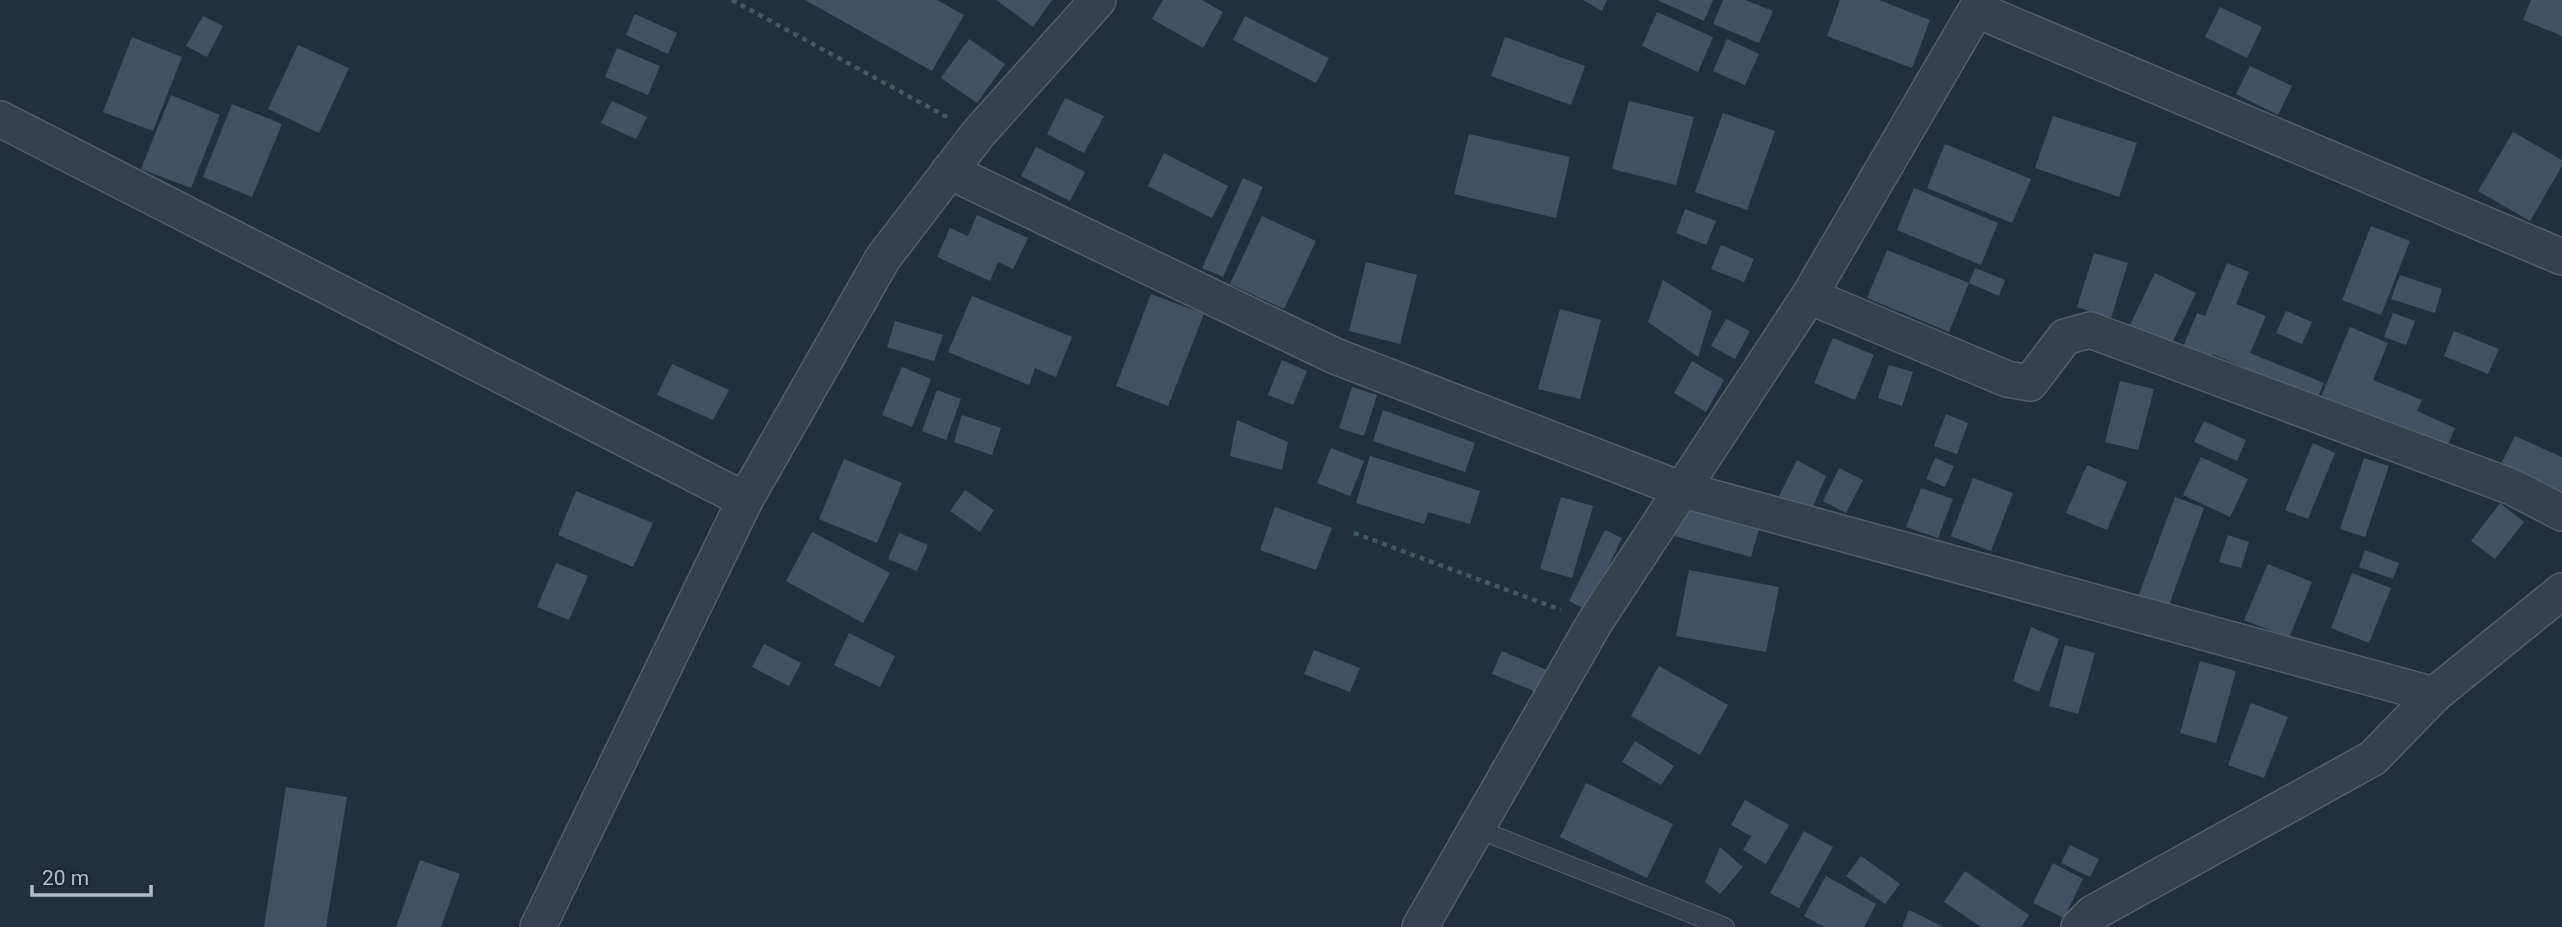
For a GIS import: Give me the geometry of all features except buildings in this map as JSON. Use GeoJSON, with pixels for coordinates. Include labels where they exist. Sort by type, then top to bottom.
{"type":"FeatureCollection","features":[{"type":"Feature","properties":{"kind":"street"},"geometry":{"type":"LineString","coordinates":[[538,927],[745,500],[883,258],[978,134],[1098,0]]}},
{"type":"Feature","properties":{"kind":"street"},"geometry":{"type":"LineString","coordinates":[[1420,927],[1595,622],[1809,296],[1979,5],[2562,257]]}},
{"type":"Feature","properties":{"kind":"street"},"geometry":{"type":"LineString","coordinates":[[0,119],[745,500]]}},
{"type":"Feature","properties":{"kind":"street"},"geometry":{"type":"LineString","coordinates":[[949,171],[1335,356],[1680,489],[2434,695]]}},
{"type":"Feature","properties":{"kind":"street"},"geometry":{"type":"LineString","coordinates":[[1809,296],[2007,379],[2030,383],[2065,337],[2090,330],[2512,487],[2562,513]]}},
{"type":"Feature","properties":{"kind":"street"},"geometry":{"type":"LineString","coordinates":[[2079,927],[2093,913],[2373,758],[2434,695],[2562,591]]}},
{"type":"Feature","properties":{"kind":"lane"},"geometry":{"type":"LineString","coordinates":[[1475,828],[1725,927]]}},
{"type":"Feature","properties":{"kind":"path"},"geometry":{"type":"LineString","coordinates":[[732,0],[978,134]]}},
{"type":"Feature","properties":{"kind":"path"},"geometry":{"type":"LineString","coordinates":[[1354,533],[1595,622]]}}]}
